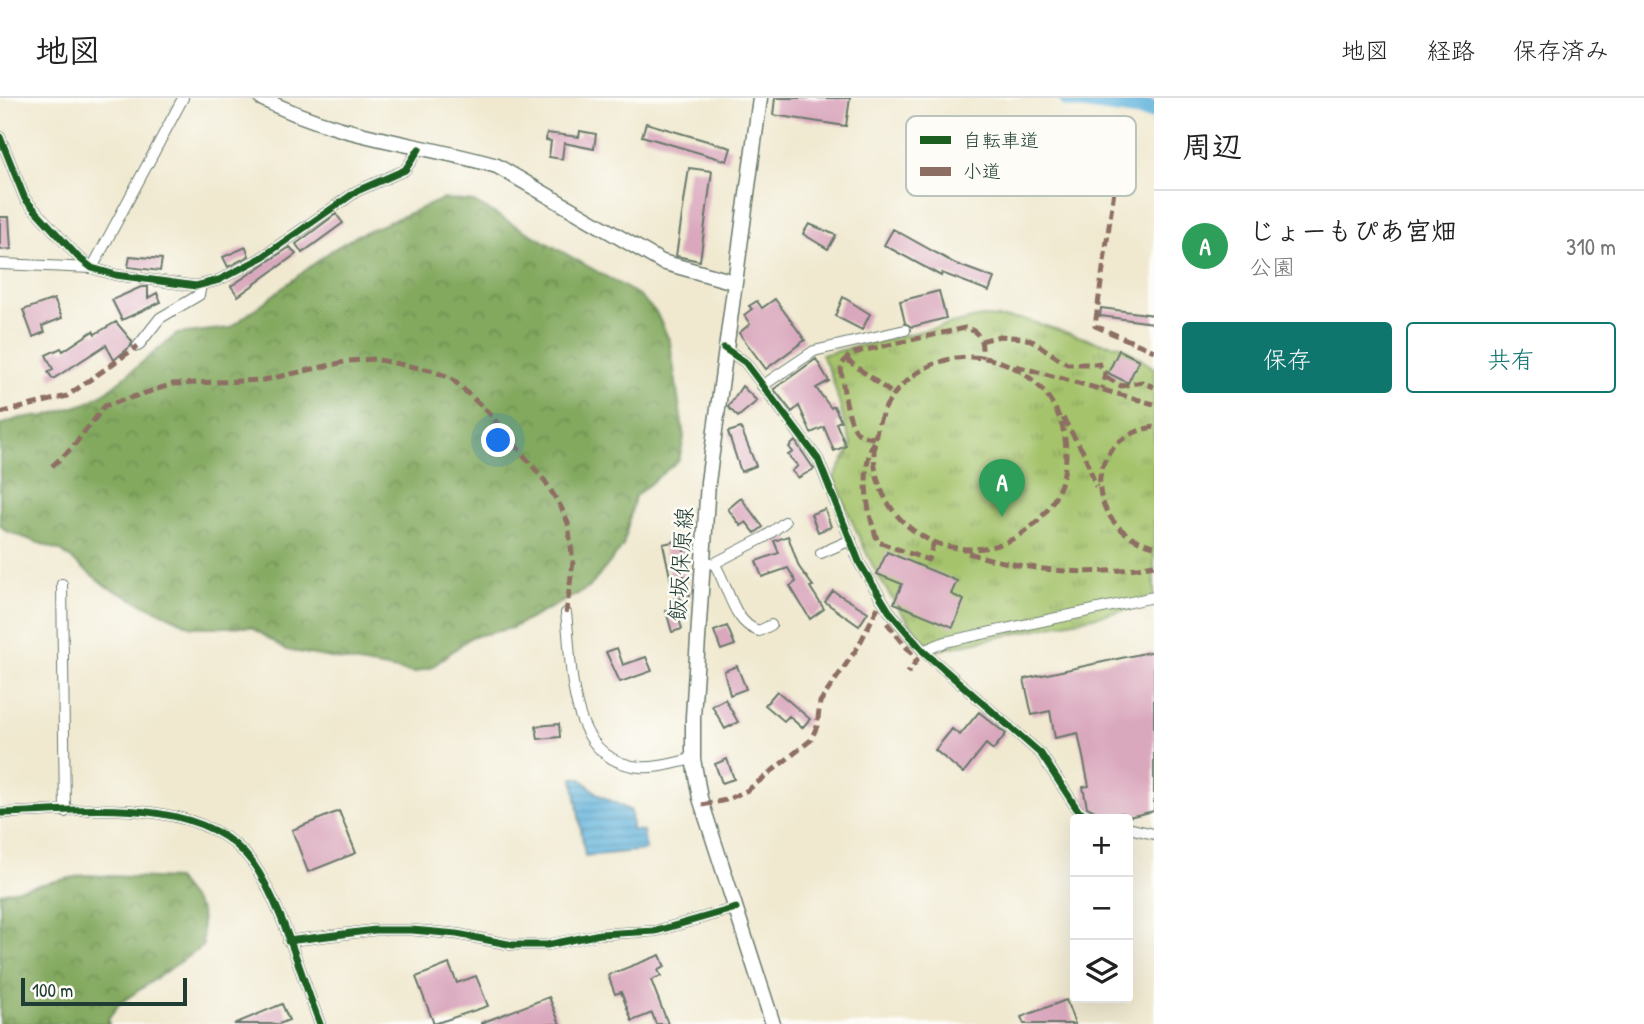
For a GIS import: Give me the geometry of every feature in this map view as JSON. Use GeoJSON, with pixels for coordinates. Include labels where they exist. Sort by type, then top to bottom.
{"type":"FeatureCollection","features":[{"type":"Feature","properties":{"kind":"main road"},"geometry":{"type":"LineString","coordinates":[[261,98],[287,112],[356,135],[473,158],[497,166],[662,262],[734,282]]}},
{"type":"Feature","properties":{"kind":"main road","name":"飯坂保原線"},"geometry":{"type":"LineString","coordinates":[[760,98],[724,348],[693,717],[693,759],[700,798],[773,1024]]}},
{"type":"Feature","properties":{"kind":"street"},"geometry":{"type":"LineString","coordinates":[[92,268],[183,98]]}},
{"type":"Feature","properties":{"kind":"street"},"geometry":{"type":"LineString","coordinates":[[0,138],[25,200],[78,257],[92,268]]}},
{"type":"Feature","properties":{"kind":"street"},"geometry":{"type":"LineString","coordinates":[[0,264],[92,268],[129,278],[201,285],[219,280],[261,258],[357,191],[405,170],[419,149]]}},
{"type":"Feature","properties":{"kind":"street"},"geometry":{"type":"LineString","coordinates":[[138,346],[160,318],[199,295],[201,285]]}},
{"type":"Feature","properties":{"kind":"street"},"geometry":{"type":"LineString","coordinates":[[762,386],[814,351],[905,330]]}},
{"type":"Feature","properties":{"kind":"street"},"geometry":{"type":"LineString","coordinates":[[724,348],[745,362],[818,459],[860,564],[878,596],[922,651],[1041,754],[1077,809],[1087,814]]}},
{"type":"Feature","properties":{"kind":"street"},"geometry":{"type":"LineString","coordinates":[[771,625],[759,631],[749,626],[736,610],[708,562],[765,537],[785,523]]}},
{"type":"Feature","properties":{"kind":"street"},"geometry":{"type":"LineString","coordinates":[[821,552],[851,540]]}},
{"type":"Feature","properties":{"kind":"street"},"geometry":{"type":"LineString","coordinates":[[62,584],[65,812]]}},
{"type":"Feature","properties":{"kind":"street"},"geometry":{"type":"LineString","coordinates":[[922,651],[945,642],[1154,597]]}},
{"type":"Feature","properties":{"kind":"street"},"geometry":{"type":"LineString","coordinates":[[566,613],[578,710],[583,729],[594,744],[615,760],[640,767],[693,759]]}},
{"type":"Feature","properties":{"kind":"street"},"geometry":{"type":"LineString","coordinates":[[0,813],[150,811],[181,816],[211,827],[250,860],[264,883],[320,1024]]}},
{"type":"Feature","properties":{"kind":"street"},"geometry":{"type":"LineString","coordinates":[[1133,829],[1154,834]]}},
{"type":"Feature","properties":{"kind":"street"},"geometry":{"type":"LineString","coordinates":[[288,941],[375,930],[412,930],[457,934],[513,945],[547,945],[600,934],[656,931],[736,908]]}},
{"type":"Feature","properties":{"kind":"green space"},"geometry":{"type":"Polygon","coordinates":[[[443,199],[474,202],[637,294],[656,312],[670,342],[684,438],[679,460],[635,496],[623,546],[589,588],[512,628],[471,637],[432,667],[414,673],[287,650],[251,627],[192,627],[107,587],[61,551],[6,531],[0,525],[0,425],[20,418],[45,416],[87,403],[106,392],[177,334],[230,328],[332,250],[358,235],[443,199]]]}},
{"type":"Feature","properties":{"kind":"green space"},"geometry":{"type":"Polygon","coordinates":[[[981,317],[1023,319],[1097,342],[1121,346],[1154,368],[1154,604],[934,651],[887,591],[864,549],[834,478],[852,445],[832,377],[821,355],[981,317]]]}},
{"type":"Feature","properties":{"kind":"green space"},"geometry":{"type":"Polygon","coordinates":[[[84,875],[176,879],[201,911],[203,946],[119,1004],[108,1019],[109,1024],[0,1024],[0,893],[84,875]]]}},
{"type":"Feature","properties":{"kind":"water"},"geometry":{"type":"Polygon","coordinates":[[[573,778],[580,778],[599,795],[631,811],[632,830],[643,831],[646,850],[585,856],[573,778]]]}},
{"type":"Feature","properties":{"kind":"building"},"geometry":{"type":"Polygon","coordinates":[[[775,98],[850,98],[846,126],[773,115],[775,98]]]}},
{"type":"Feature","properties":{"kind":"building"},"geometry":{"type":"Polygon","coordinates":[[[646,123],[731,148],[727,161],[642,136],[646,123]]]}},
{"type":"Feature","properties":{"kind":"building"},"geometry":{"type":"Polygon","coordinates":[[[580,131],[596,134],[594,149],[564,143],[562,159],[549,157],[551,141],[546,140],[547,133],[579,137],[580,131]]]}},
{"type":"Feature","properties":{"kind":"building"},"geometry":{"type":"Polygon","coordinates":[[[689,168],[712,171],[700,261],[676,256],[689,168]]]}},
{"type":"Feature","properties":{"kind":"building"},"geometry":{"type":"Polygon","coordinates":[[[336,214],[343,223],[302,253],[296,244],[336,214]]]}},
{"type":"Feature","properties":{"kind":"building"},"geometry":{"type":"Polygon","coordinates":[[[0,217],[9,217],[11,249],[0,250],[0,217]]]}},
{"type":"Feature","properties":{"kind":"building"},"geometry":{"type":"Polygon","coordinates":[[[809,224],[836,235],[828,249],[803,234],[809,224]]]}},
{"type":"Feature","properties":{"kind":"building"},"geometry":{"type":"Polygon","coordinates":[[[893,229],[956,264],[994,278],[989,291],[942,273],[941,276],[884,245],[893,229]]]}},
{"type":"Feature","properties":{"kind":"building"},"geometry":{"type":"Polygon","coordinates":[[[246,247],[249,256],[228,267],[223,257],[246,247]]]}},
{"type":"Feature","properties":{"kind":"building"},"geometry":{"type":"Polygon","coordinates":[[[290,247],[296,254],[238,296],[231,286],[290,247]]]}},
{"type":"Feature","properties":{"kind":"building"},"geometry":{"type":"Polygon","coordinates":[[[130,256],[162,259],[160,271],[128,267],[130,256]]]}},
{"type":"Feature","properties":{"kind":"building"},"geometry":{"type":"Polygon","coordinates":[[[141,287],[148,287],[148,298],[157,293],[161,302],[122,320],[112,300],[141,287]]]}},
{"type":"Feature","properties":{"kind":"building"},"geometry":{"type":"Polygon","coordinates":[[[939,291],[946,318],[912,327],[905,323],[900,301],[939,291]]]}},
{"type":"Feature","properties":{"kind":"building"},"geometry":{"type":"Polygon","coordinates":[[[843,297],[870,314],[862,330],[835,316],[843,297]]]}},
{"type":"Feature","properties":{"kind":"building"},"geometry":{"type":"Polygon","coordinates":[[[54,299],[62,318],[42,326],[45,332],[33,337],[23,310],[54,299]]]}},
{"type":"Feature","properties":{"kind":"building"},"geometry":{"type":"Polygon","coordinates":[[[775,299],[805,340],[766,369],[739,333],[750,324],[744,315],[752,309],[749,306],[757,301],[762,308],[775,299]]]}},
{"type":"Feature","properties":{"kind":"building"},"geometry":{"type":"Polygon","coordinates":[[[1101,308],[1154,315],[1154,323],[1100,316],[1101,308]]]}},
{"type":"Feature","properties":{"kind":"building"},"geometry":{"type":"Polygon","coordinates":[[[116,322],[132,341],[131,346],[114,360],[106,345],[53,379],[48,372],[53,369],[46,355],[61,348],[63,351],[93,331],[95,334],[116,322]]]}},
{"type":"Feature","properties":{"kind":"building"},"geometry":{"type":"Polygon","coordinates":[[[1119,350],[1139,360],[1128,383],[1108,373],[1119,350]]]}},
{"type":"Feature","properties":{"kind":"building"},"geometry":{"type":"Polygon","coordinates":[[[816,359],[829,381],[816,388],[831,408],[834,406],[841,421],[836,423],[846,446],[834,451],[824,427],[811,433],[799,406],[792,412],[774,389],[816,359]]]}},
{"type":"Feature","properties":{"kind":"building"},"geometry":{"type":"Polygon","coordinates":[[[742,386],[757,401],[738,417],[728,407],[742,386]]]}},
{"type":"Feature","properties":{"kind":"building"},"geometry":{"type":"Polygon","coordinates":[[[741,428],[756,466],[741,472],[728,432],[741,428]]]}},
{"type":"Feature","properties":{"kind":"building"},"geometry":{"type":"Polygon","coordinates":[[[795,441],[814,469],[798,478],[792,471],[798,466],[788,455],[793,452],[789,447],[795,441]]]}},
{"type":"Feature","properties":{"kind":"building"},"geometry":{"type":"Polygon","coordinates":[[[741,498],[763,527],[755,533],[746,522],[741,526],[728,509],[741,498]]]}},
{"type":"Feature","properties":{"kind":"building"},"geometry":{"type":"Polygon","coordinates":[[[825,509],[831,527],[818,532],[811,514],[825,509]]]}},
{"type":"Feature","properties":{"kind":"building"},"geometry":{"type":"Polygon","coordinates":[[[788,536],[799,567],[813,586],[810,587],[824,609],[810,619],[790,586],[796,582],[788,568],[762,577],[756,561],[779,553],[774,541],[788,536]]]}},
{"type":"Feature","properties":{"kind":"building"},"geometry":{"type":"Polygon","coordinates":[[[681,540],[688,565],[681,567],[690,596],[675,600],[663,544],[681,540]]]}},
{"type":"Feature","properties":{"kind":"building"},"geometry":{"type":"Polygon","coordinates":[[[887,552],[957,581],[951,594],[964,600],[953,627],[894,603],[902,584],[877,574],[887,552]]]}},
{"type":"Feature","properties":{"kind":"building"},"geometry":{"type":"Polygon","coordinates":[[[833,591],[868,612],[859,626],[825,602],[833,591]]]}},
{"type":"Feature","properties":{"kind":"building"},"geometry":{"type":"Polygon","coordinates":[[[676,608],[682,629],[672,632],[666,611],[676,608]]]}},
{"type":"Feature","properties":{"kind":"building"},"geometry":{"type":"Polygon","coordinates":[[[727,626],[735,645],[721,650],[714,631],[727,626]]]}},
{"type":"Feature","properties":{"kind":"building"},"geometry":{"type":"Polygon","coordinates":[[[617,648],[623,665],[646,657],[652,671],[620,682],[606,652],[617,648]]]}},
{"type":"Feature","properties":{"kind":"building"},"geometry":{"type":"Polygon","coordinates":[[[1154,651],[1154,811],[1133,816],[1123,813],[1100,814],[1087,807],[1083,787],[1089,786],[1078,733],[1055,738],[1050,711],[1032,715],[1024,679],[1154,651]]]}},
{"type":"Feature","properties":{"kind":"building"},"geometry":{"type":"Polygon","coordinates":[[[737,666],[746,689],[730,695],[724,671],[737,666]]]}},
{"type":"Feature","properties":{"kind":"building"},"geometry":{"type":"Polygon","coordinates":[[[777,691],[810,719],[802,728],[789,716],[784,721],[765,705],[777,691]]]}},
{"type":"Feature","properties":{"kind":"building"},"geometry":{"type":"Polygon","coordinates":[[[725,699],[738,722],[725,729],[712,706],[725,699]]]}},
{"type":"Feature","properties":{"kind":"building"},"geometry":{"type":"Polygon","coordinates":[[[979,712],[1006,734],[993,750],[986,744],[963,773],[935,750],[952,729],[960,735],[979,712]]]}},
{"type":"Feature","properties":{"kind":"building"},"geometry":{"type":"Polygon","coordinates":[[[559,724],[560,737],[538,739],[536,726],[559,724]]]}},
{"type":"Feature","properties":{"kind":"building"},"geometry":{"type":"Polygon","coordinates":[[[727,759],[734,779],[722,783],[715,764],[727,759]]]}},
{"type":"Feature","properties":{"kind":"building"},"geometry":{"type":"Polygon","coordinates":[[[339,811],[356,853],[308,872],[292,830],[339,811]]]}},
{"type":"Feature","properties":{"kind":"building"},"geometry":{"type":"Polygon","coordinates":[[[660,955],[665,967],[658,970],[661,976],[651,980],[668,1024],[656,1024],[652,1013],[632,1021],[621,992],[615,994],[608,975],[660,955]]]}},
{"type":"Feature","properties":{"kind":"building"},"geometry":{"type":"Polygon","coordinates":[[[449,964],[457,983],[476,976],[488,1006],[434,1024],[416,977],[449,964]]]}},
{"type":"Feature","properties":{"kind":"building"},"geometry":{"type":"Polygon","coordinates":[[[549,997],[560,1024],[481,1024],[481,1023],[549,997]]]}},
{"type":"Feature","properties":{"kind":"building"},"geometry":{"type":"Polygon","coordinates":[[[1066,1000],[1075,1024],[1024,1024],[1021,1017],[1066,1000]]]}},
{"type":"Feature","properties":{"kind":"building"},"geometry":{"type":"Polygon","coordinates":[[[282,1004],[289,1020],[279,1024],[234,1024],[282,1004]]]}},
{"type":"Feature","properties":{"kind":"waterway"},"geometry":{"type":"LineString","coordinates":[[1068,98],[1154,110]]}},
{"type":"Feature","properties":{"kind":"marked path"},"geometry":{"type":"LineString","coordinates":[[1113,196],[1095,326],[1154,351]]}},
{"type":"Feature","properties":{"kind":"marked path"},"geometry":{"type":"LineString","coordinates":[[934,542],[928,560],[878,542],[870,517],[866,490],[867,463],[875,438],[862,435],[854,428],[846,401],[841,365],[850,355],[861,351],[965,328],[978,335],[982,348],[981,358]]}},
{"type":"Feature","properties":{"kind":"marked path"},"geometry":{"type":"LineString","coordinates":[[981,341],[1000,336],[1022,338],[1031,340],[1067,364],[1099,364],[1105,373],[1102,389]]}},
{"type":"Feature","properties":{"kind":"marked path"},"geometry":{"type":"LineString","coordinates":[[0,413],[67,396],[138,346]]}},
{"type":"Feature","properties":{"kind":"marked path"},"geometry":{"type":"LineString","coordinates":[[970,357],[1007,365],[1038,385],[1058,416],[1066,453],[1058,490],[1038,521],[1007,541],[970,549],[933,541],[902,521],[882,490],[874,453],[882,416],[902,385],[933,365],[970,357]]}},
{"type":"Feature","properties":{"kind":"marked path"},"geometry":{"type":"LineString","coordinates":[[52,466],[71,449],[105,406],[173,384],[264,380],[349,361],[374,359],[430,370],[451,378],[489,413],[545,481],[561,507],[568,523],[573,562],[566,613]]}},
{"type":"Feature","properties":{"kind":"marked path"},"geometry":{"type":"LineString","coordinates":[[846,359],[894,395]]}},
{"type":"Feature","properties":{"kind":"marked path"},"geometry":{"type":"LineString","coordinates":[[1016,366],[1154,404]]}},
{"type":"Feature","properties":{"kind":"marked path"},"geometry":{"type":"LineString","coordinates":[[1106,377],[1121,386],[1142,382],[1154,387]]}},
{"type":"Feature","properties":{"kind":"marked path"},"geometry":{"type":"LineString","coordinates":[[1063,418],[1085,455],[1096,487]]}},
{"type":"Feature","properties":{"kind":"marked path"},"geometry":{"type":"LineString","coordinates":[[1154,427],[1130,435],[1113,448],[1103,465],[1100,485],[1103,504],[1114,522],[1131,536],[1154,546]]}},
{"type":"Feature","properties":{"kind":"marked path"},"geometry":{"type":"LineString","coordinates":[[968,553],[1060,571],[1107,571],[1154,565]]}},
{"type":"Feature","properties":{"kind":"marked path"},"geometry":{"type":"LineString","coordinates":[[702,805],[726,800],[748,790],[811,740],[817,726],[820,702],[858,647],[881,601]]}},
{"type":"Feature","properties":{"kind":"marked path"},"geometry":{"type":"LineString","coordinates":[[887,623],[917,660],[908,673]]}},
{"type":"Feature","properties":{"kind":"cycle path"},"geometry":{"type":"LineString","coordinates":[[0,137],[25,199],[78,257],[92,268],[116,275],[196,286],[219,280],[261,258],[357,191],[405,170],[419,149]]}},
{"type":"Feature","properties":{"kind":"cycle path"},"geometry":{"type":"LineString","coordinates":[[724,348],[745,362],[818,459],[860,564],[889,611],[923,651],[1041,754],[1079,812],[1084,814]]}},
{"type":"Feature","properties":{"kind":"cycle path"},"geometry":{"type":"LineString","coordinates":[[0,813],[100,810],[170,815],[202,825],[229,840],[252,862],[272,897],[320,1024]]}},
{"type":"Feature","properties":{"kind":"cycle path"},"geometry":{"type":"LineString","coordinates":[[288,941],[375,930],[412,930],[457,934],[513,945],[547,945],[600,934],[656,931],[736,908]]}},
{"type":"Feature","properties":{"kind":"place","name":"じょーもぴあ宮畑"},"geometry":{"type":"Point","coordinates":[1002,517]}}]}
